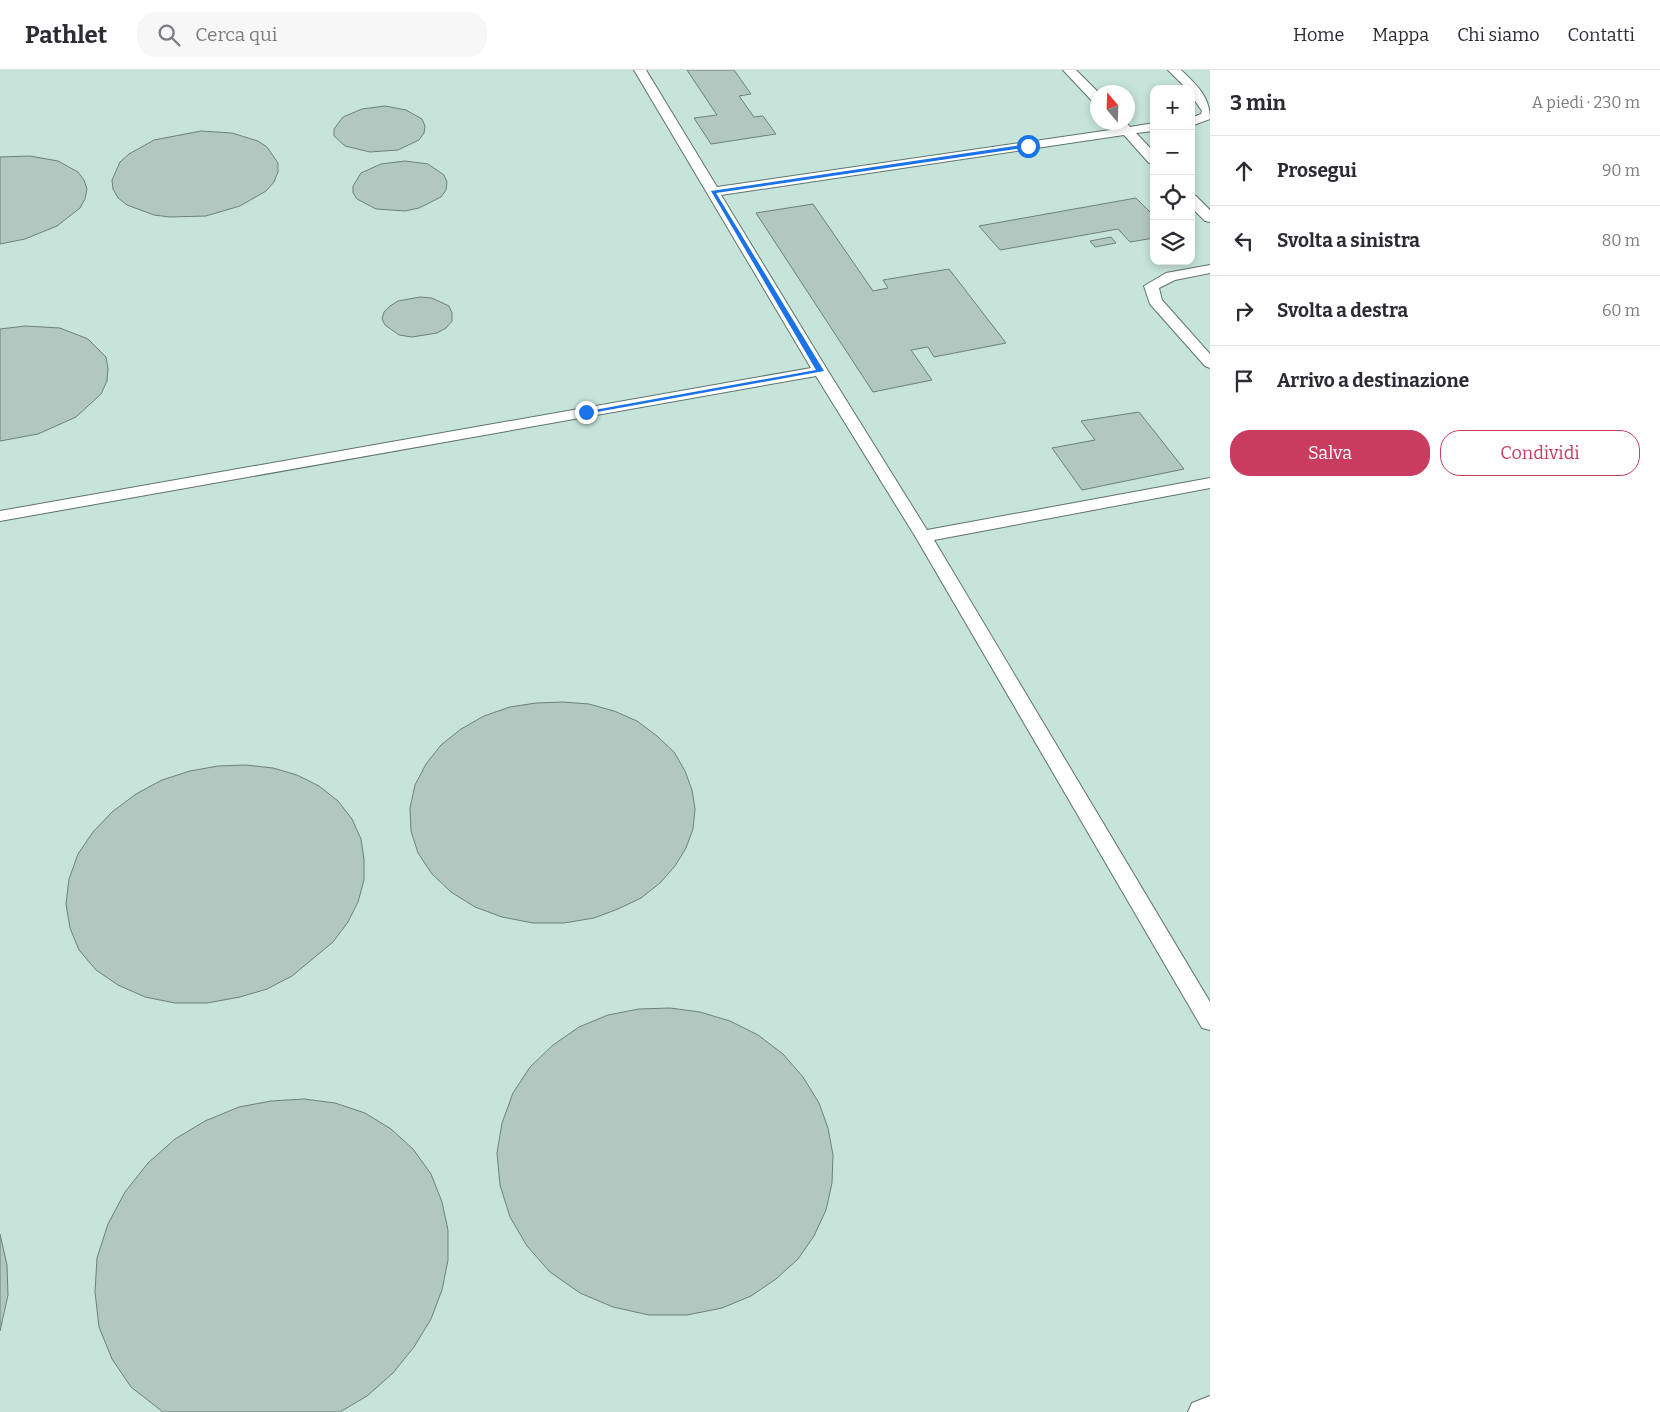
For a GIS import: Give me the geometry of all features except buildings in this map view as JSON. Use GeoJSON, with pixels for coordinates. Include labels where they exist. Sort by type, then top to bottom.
{"type":"FeatureCollection","features":[{"type":"Feature","properties":{"kind":"lane"},"geometry":{"type":"LineString","coordinates":[[640,70],[820,371],[923,536],[1210,1020]]}},
{"type":"Feature","properties":{"kind":"lane"},"geometry":{"type":"LineString","coordinates":[[1069,70],[1090,92]]}},
{"type":"Feature","properties":{"kind":"lane"},"geometry":{"type":"LineString","coordinates":[[1174,70],[1190,85]]}},
{"type":"Feature","properties":{"kind":"lane"},"geometry":{"type":"LineString","coordinates":[[1195,92],[1208,111],[1207,116],[1195,120]]}},
{"type":"Feature","properties":{"kind":"lane"},"geometry":{"type":"LineString","coordinates":[[1135,127],[1150,127]]}},
{"type":"Feature","properties":{"kind":"lane"},"geometry":{"type":"LineString","coordinates":[[713,192],[1103,130]]}},
{"type":"Feature","properties":{"kind":"lane"},"geometry":{"type":"LineString","coordinates":[[1125,130],[1150,156]]}},
{"type":"Feature","properties":{"kind":"lane"},"geometry":{"type":"LineString","coordinates":[[1195,203],[1210,218]]}},
{"type":"Feature","properties":{"kind":"lane"},"geometry":{"type":"LineString","coordinates":[[1210,269],[1171,276],[1151,286],[1155,301],[1210,363]]}},
{"type":"Feature","properties":{"kind":"lane"},"geometry":{"type":"LineString","coordinates":[[0,516],[820,371]]}},
{"type":"Feature","properties":{"kind":"lane"},"geometry":{"type":"LineString","coordinates":[[923,536],[1210,483]]}},
{"type":"Feature","properties":{"kind":"lane"},"geometry":{"type":"LineString","coordinates":[[1201,1412],[1210,1409]]}},
{"type":"Feature","properties":{"kind":"shaded area"},"geometry":{"type":"Polygon","coordinates":[[[0,70],[1210,70],[1210,1412],[0,1412],[0,70]]]}},
{"type":"Feature","properties":{"kind":"route"},"geometry":{"type":"LineString","coordinates":[[586,412],[820,371],[713,192],[1028,146]]}}]}
